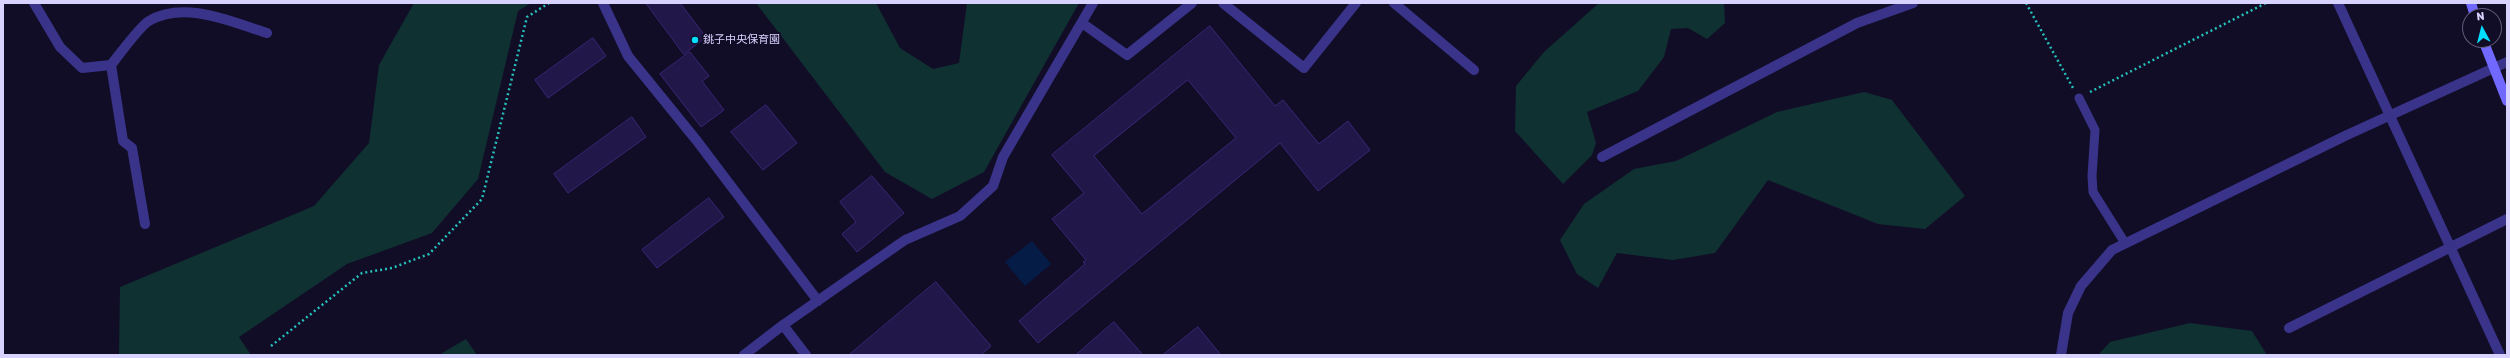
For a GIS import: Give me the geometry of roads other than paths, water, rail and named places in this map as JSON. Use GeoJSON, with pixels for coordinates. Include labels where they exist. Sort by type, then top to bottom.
{"type":"FeatureCollection","features":[{"type":"Feature","properties":{"kind":"street"},"geometry":{"type":"LineString","coordinates":[[34,3],[60,47],[82,68],[111,65],[148,21],[172,11],[214,16],[267,33]]}},
{"type":"Feature","properties":{"kind":"street"},"geometry":{"type":"LineString","coordinates":[[603,3],[628,56],[697,141],[818,301]]}},
{"type":"Feature","properties":{"kind":"street"},"geometry":{"type":"LineString","coordinates":[[744,355],[783,325],[905,240],[960,216],[993,186],[1003,157],[1093,3]]}},
{"type":"Feature","properties":{"kind":"street"},"geometry":{"type":"LineString","coordinates":[[1082,23],[1127,55],[1192,3]]}},
{"type":"Feature","properties":{"kind":"street"},"geometry":{"type":"LineString","coordinates":[[1223,3],[1304,68],[1356,3]]}},
{"type":"Feature","properties":{"kind":"street"},"geometry":{"type":"LineString","coordinates":[[1394,3],[1474,70]]}},
{"type":"Feature","properties":{"kind":"street"},"geometry":{"type":"LineString","coordinates":[[1602,157],[1857,23],[1913,3]]}},
{"type":"Feature","properties":{"kind":"street"},"geometry":{"type":"LineString","coordinates":[[2338,3],[2500,355]]}},
{"type":"Feature","properties":{"kind":"street"},"geometry":{"type":"LineString","coordinates":[[2486,48],[2507,101]]}},
{"type":"Feature","properties":{"kind":"street"},"geometry":{"type":"LineString","coordinates":[[2061,355],[2068,313],[2081,286],[2112,250],[2390,115],[2507,62]]}},
{"type":"Feature","properties":{"kind":"street"},"geometry":{"type":"LineString","coordinates":[[111,65],[123,141],[132,148],[145,224]]}},
{"type":"Feature","properties":{"kind":"street"},"geometry":{"type":"LineString","coordinates":[[2289,328],[2507,219]]}},
{"type":"Feature","properties":{"kind":"street"},"geometry":{"type":"LineString","coordinates":[[783,325],[806,355]]}},
{"type":"Feature","properties":{"kind":"lane"},"geometry":{"type":"LineString","coordinates":[[2079,98],[2095,130],[2092,176],[2093,192],[2125,243]]}},
{"type":"Feature","properties":{"kind":"water"},"geometry":{"type":"Polygon","coordinates":[[[1032,241],[1051,264],[1025,286],[1005,262],[1032,241]]]}},
{"type":"Feature","properties":{"kind":"place","name":"銚子中央保育園"},"geometry":{"type":"Point","coordinates":[695,40]}}]}
